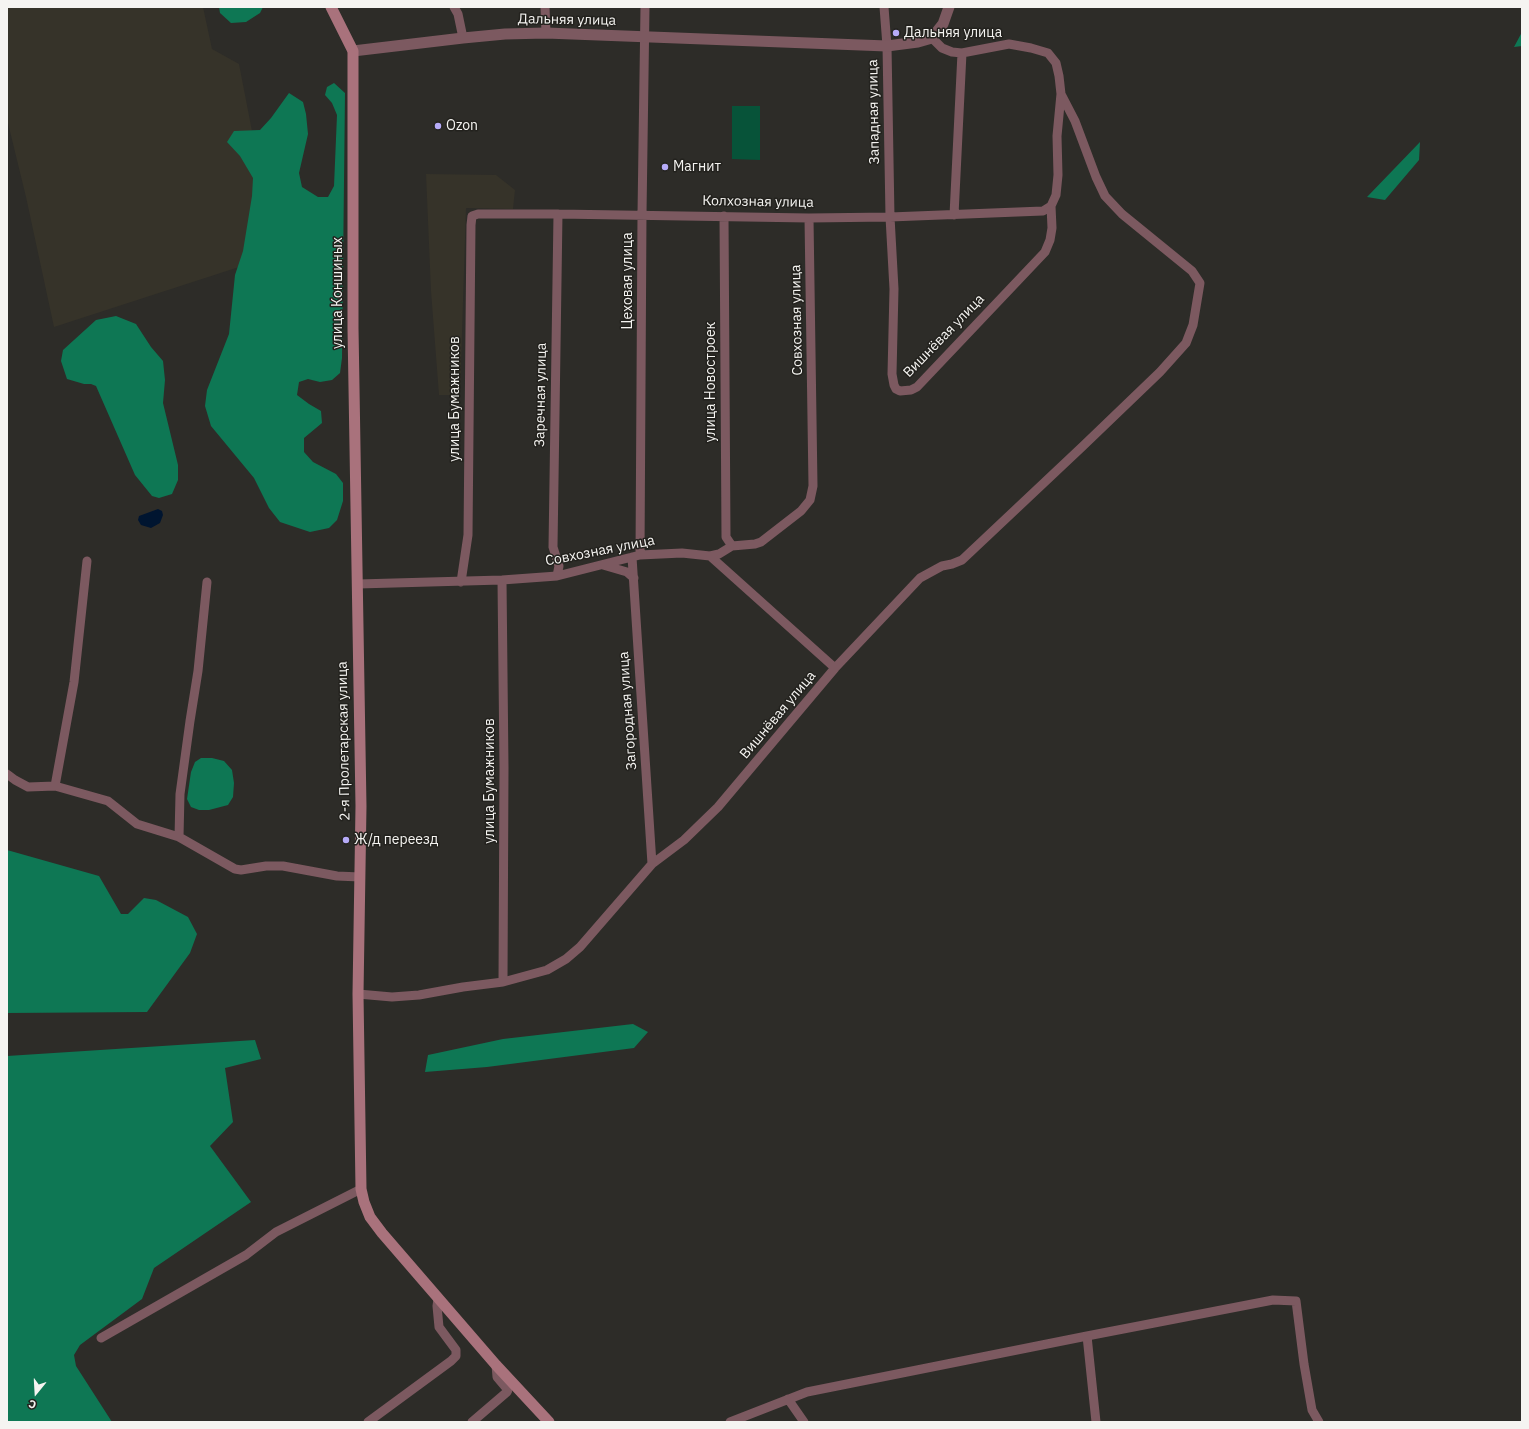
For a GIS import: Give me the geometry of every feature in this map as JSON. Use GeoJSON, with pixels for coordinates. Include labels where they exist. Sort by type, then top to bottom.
{"type":"FeatureCollection","features":[{"type":"Feature","properties":{"kind":"main road","name":"улица Коншиных"},"geometry":{"type":"LineString","coordinates":[[331,7],[353,51],[353,328],[358,584]]}},
{"type":"Feature","properties":{"kind":"main road","name":"2-я Пролетарская улица"},"geometry":{"type":"LineString","coordinates":[[358,584],[361,806],[358,994],[361,1189],[370,1217],[382,1233],[496,1365],[547,1420]]}},
{"type":"Feature","properties":{"kind":"street"},"geometry":{"type":"LineString","coordinates":[[454,7],[458,14],[464,38]]}},
{"type":"Feature","properties":{"kind":"street"},"geometry":{"type":"LineString","coordinates":[[545,7],[546,33]]}},
{"type":"Feature","properties":{"kind":"street","name":"Цеховая улица"},"geometry":{"type":"LineString","coordinates":[[636,556],[646,37],[645,7]]}},
{"type":"Feature","properties":{"kind":"street","name":"Западная улица"},"geometry":{"type":"LineString","coordinates":[[884,7],[887,46],[890,217]]}},
{"type":"Feature","properties":{"kind":"street"},"geometry":{"type":"LineString","coordinates":[[949,7],[943,24],[932,38],[942,48],[952,52],[962,53],[1010,44],[1048,53],[1056,63],[1061,94],[1057,136],[1058,175],[1056,195],[1051,206]]}},
{"type":"Feature","properties":{"kind":"street","name":"Дальняя улица"},"geometry":{"type":"LineString","coordinates":[[353,51],[505,34],[546,33],[887,46],[918,42],[932,38]]}},
{"type":"Feature","properties":{"kind":"street"},"geometry":{"type":"LineString","coordinates":[[954,215],[962,53]]}},
{"type":"Feature","properties":{"kind":"street","name":"Вишнёвая улица"},"geometry":{"type":"LineString","coordinates":[[358,994],[392,997],[419,995],[503,982],[547,970],[566,959],[580,947],[652,864],[684,840],[718,807],[835,668],[920,578],[942,566],[962,560],[1160,372],[1186,343],[1194,324],[1200,283],[1192,271],[1122,214],[1105,196],[1096,177],[1075,121],[1061,94]]}},
{"type":"Feature","properties":{"kind":"street","name":"Колхозная улица"},"geometry":{"type":"LineString","coordinates":[[472,216],[478,214],[642,214],[809,218],[890,217],[1043,211],[1051,206]]}},
{"type":"Feature","properties":{"kind":"street","name":"Вишнёвая улица"},"geometry":{"type":"LineString","coordinates":[[890,217],[894,289],[892,374],[894,385],[900,391],[911,390],[917,387],[1045,252],[1050,240],[1052,228],[1051,206]]}},
{"type":"Feature","properties":{"kind":"street","name":"Заречная улица"},"geometry":{"type":"LineString","coordinates":[[557,576],[559,566],[554,547],[558,214]]}},
{"type":"Feature","properties":{"kind":"street","name":"улица Бумажников"},"geometry":{"type":"LineString","coordinates":[[461,582],[468,535],[472,216]]}},
{"type":"Feature","properties":{"kind":"street","name":"улица Новостроек"},"geometry":{"type":"LineString","coordinates":[[724,216],[726,537],[732,546]]}},
{"type":"Feature","properties":{"kind":"street","name":"Совхозная улица"},"geometry":{"type":"LineString","coordinates":[[358,584],[461,582],[557,576],[636,556],[682,553],[710,556],[719,554],[732,546],[761,542],[801,511],[810,500],[813,486],[809,218]]}},
{"type":"Feature","properties":{"kind":"street","name":"Загородная улица"},"geometry":{"type":"LineString","coordinates":[[636,556],[634,578],[652,864]]}},
{"type":"Feature","properties":{"kind":"street"},"geometry":{"type":"LineString","coordinates":[[710,556],[835,668]]}},
{"type":"Feature","properties":{"kind":"street"},"geometry":{"type":"LineString","coordinates":[[55,786],[74,682],[87,561]]}},
{"type":"Feature","properties":{"kind":"street"},"geometry":{"type":"LineString","coordinates":[[601,565],[627,572],[634,578]]}},
{"type":"Feature","properties":{"kind":"street","name":"улица Бумажников"},"geometry":{"type":"LineString","coordinates":[[502,580],[504,783],[503,982]]}},
{"type":"Feature","properties":{"kind":"street"},"geometry":{"type":"LineString","coordinates":[[179,837],[180,794],[198,671],[207,582]]}},
{"type":"Feature","properties":{"kind":"street"},"geometry":{"type":"LineString","coordinates":[[7,774],[28,787],[55,786],[108,801],[137,824],[179,837],[235,869],[242,870],[266,866],[283,866],[337,876],[360,877]]}},
{"type":"Feature","properties":{"kind":"street"},"geometry":{"type":"LineString","coordinates":[[101,1338],[246,1255],[276,1232],[361,1189]]}},
{"type":"Feature","properties":{"kind":"street"},"geometry":{"type":"LineString","coordinates":[[368,1422],[456,1356],[456,1350],[439,1327],[436,1306],[438,1299]]}},
{"type":"Feature","properties":{"kind":"street"},"geometry":{"type":"LineString","coordinates":[[730,1422],[808,1392],[1273,1300],[1296,1301],[1304,1364],[1312,1410],[1319,1422]]}},
{"type":"Feature","properties":{"kind":"street"},"geometry":{"type":"LineString","coordinates":[[1087,1336],[1096,1422]]}},
{"type":"Feature","properties":{"kind":"street"},"geometry":{"type":"LineString","coordinates":[[472,1422],[508,1390],[497,1377],[496,1365]]}},
{"type":"Feature","properties":{"kind":"street"},"geometry":{"type":"LineString","coordinates":[[788,1399],[804,1422]]}},
{"type":"Feature","properties":{"kind":"shaded area"},"geometry":{"type":"Polygon","coordinates":[[[7,7],[203,7],[212,49],[239,64],[276,255],[54,327],[26,197],[7,119],[7,7]]]}},
{"type":"Feature","properties":{"kind":"shaded area"},"geometry":{"type":"Polygon","coordinates":[[[426,174],[496,175],[515,190],[513,209],[466,208],[460,395],[439,395],[431,291],[426,174]]]}},
{"type":"Feature","properties":{"kind":"green space"},"geometry":{"type":"Polygon","coordinates":[[[219,7],[263,7],[260,13],[246,22],[231,23],[220,13],[219,7]]]}},
{"type":"Feature","properties":{"kind":"green space"},"geometry":{"type":"Polygon","coordinates":[[[1522,32],[1522,46],[1514,47],[1522,32]]]}},
{"type":"Feature","properties":{"kind":"green space"},"geometry":{"type":"Polygon","coordinates":[[[334,83],[345,93],[342,358],[340,373],[332,380],[320,382],[308,379],[299,382],[297,395],[321,411],[322,423],[304,438],[304,452],[313,462],[336,474],[343,483],[343,501],[337,520],[329,528],[310,532],[280,522],[269,508],[254,478],[211,426],[205,406],[207,390],[229,334],[235,275],[243,251],[252,196],[253,178],[240,156],[227,142],[234,131],[260,130],[271,118],[289,93],[303,102],[306,114],[308,134],[299,173],[302,187],[318,197],[328,197],[334,186],[337,115],[332,103],[325,95],[327,87],[334,83]]]}},
{"type":"Feature","properties":{"kind":"green space"},"geometry":{"type":"Polygon","coordinates":[[[732,106],[760,106],[760,160],[732,159],[732,106]]]}},
{"type":"Feature","properties":{"kind":"green space"},"geometry":{"type":"Polygon","coordinates":[[[1420,142],[1419,160],[1385,200],[1367,197],[1420,142]]]}},
{"type":"Feature","properties":{"kind":"green space"},"geometry":{"type":"Polygon","coordinates":[[[116,316],[136,324],[151,347],[163,361],[165,380],[163,403],[178,465],[178,480],[172,494],[159,498],[152,496],[135,475],[96,386],[67,379],[61,361],[63,350],[96,320],[116,316]]]}},
{"type":"Feature","properties":{"kind":"green space"},"geometry":{"type":"Polygon","coordinates":[[[201,758],[212,758],[224,761],[232,770],[234,783],[233,797],[228,805],[209,810],[199,810],[191,807],[187,799],[191,772],[195,762],[201,758]]]}},
{"type":"Feature","properties":{"kind":"green space"},"geometry":{"type":"Polygon","coordinates":[[[7,850],[99,876],[121,914],[128,914],[144,898],[156,900],[188,917],[197,934],[190,953],[147,1012],[7,1013],[7,850]]]}},
{"type":"Feature","properties":{"kind":"green space"},"geometry":{"type":"Polygon","coordinates":[[[633,1024],[648,1032],[634,1048],[487,1067],[425,1072],[428,1055],[503,1039],[633,1024]]]}},
{"type":"Feature","properties":{"kind":"green space"},"geometry":{"type":"Polygon","coordinates":[[[255,1040],[261,1059],[225,1068],[233,1122],[210,1146],[251,1202],[154,1268],[142,1299],[80,1345],[74,1355],[76,1366],[112,1422],[7,1422],[7,1056],[255,1040]]]}},
{"type":"Feature","properties":{"kind":"water"},"geometry":{"type":"Polygon","coordinates":[[[158,509],[162,511],[163,515],[160,523],[151,528],[141,525],[138,520],[139,516],[158,509]]]}},
{"type":"Feature","properties":{"kind":"place","name":"Дальняя улица"},"geometry":{"type":"Point","coordinates":[896,33]}},
{"type":"Feature","properties":{"kind":"place","name":"Ozon"},"geometry":{"type":"Point","coordinates":[438,126]}},
{"type":"Feature","properties":{"kind":"place","name":"Магнит"},"geometry":{"type":"Point","coordinates":[665,167]}},
{"type":"Feature","properties":{"kind":"place","name":"Ж/д переезд"},"geometry":{"type":"Point","coordinates":[346,840]}}]}
